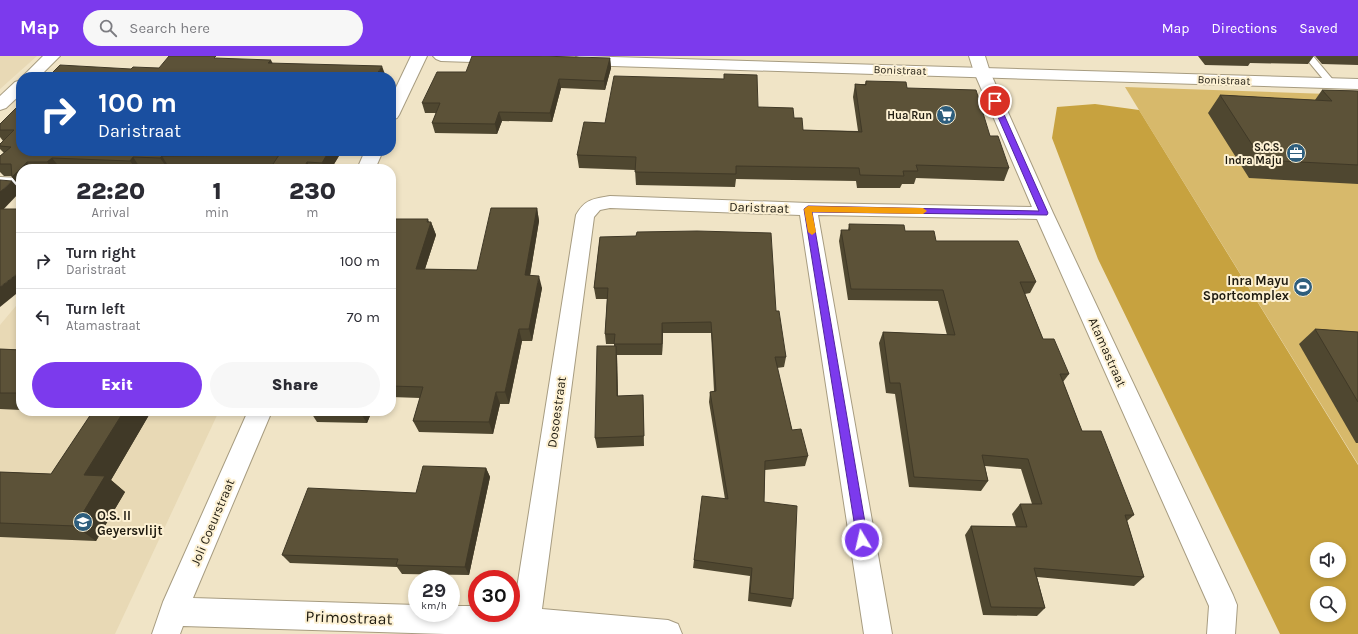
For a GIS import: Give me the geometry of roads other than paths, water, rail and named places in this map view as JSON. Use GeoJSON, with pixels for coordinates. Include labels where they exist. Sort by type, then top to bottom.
{"type":"FeatureCollection","features":[{"type":"Feature","properties":{"kind":"street"},"geometry":{"type":"LineString","coordinates":[[35,72],[52,56]]}},
{"type":"Feature","properties":{"kind":"street"},"geometry":{"type":"LineString","coordinates":[[396,104],[419,56]]}},
{"type":"Feature","properties":{"kind":"street"},"geometry":{"type":"LineString","coordinates":[[441,56],[512,58]]}},
{"type":"Feature","properties":{"kind":"street","name":"Bonistraat"},"geometry":{"type":"LineString","coordinates":[[568,60],[979,64],[1358,84]]}},
{"type":"Feature","properties":{"kind":"street","name":"Atamastraat"},"geometry":{"type":"LineString","coordinates":[[979,64],[1044,213],[1223,605],[1221,634]]}},
{"type":"Feature","properties":{"kind":"street"},"geometry":{"type":"LineString","coordinates":[[0,105],[16,90]]}},
{"type":"Feature","properties":{"kind":"street"},"geometry":{"type":"LineString","coordinates":[[0,183],[16,184]]}},
{"type":"Feature","properties":{"kind":"street","name":"Daristraat"},"geometry":{"type":"LineString","coordinates":[[594,205],[610,202],[808,209],[1044,213]]}},
{"type":"Feature","properties":{"kind":"street","name":"Dosoestraat"},"geometry":{"type":"LineString","coordinates":[[526,622],[585,215],[594,205]]}},
{"type":"Feature","properties":{"kind":"street"},"geometry":{"type":"LineString","coordinates":[[808,209],[878,634]]}},
{"type":"Feature","properties":{"kind":"street","name":"Joli Coeurstraat"},"geometry":{"type":"LineString","coordinates":[[169,623],[258,416]]}},
{"type":"Feature","properties":{"kind":"street","name":"Primostraat"},"geometry":{"type":"LineString","coordinates":[[169,623],[526,622],[668,634]]}},
{"type":"Feature","properties":{"kind":"lane"},"geometry":{"type":"LineString","coordinates":[[1308,56],[1331,83]]}},
{"type":"Feature","properties":{"kind":"place","name":"Hua Run"},"geometry":{"type":"Point","coordinates":[946,115]}},
{"type":"Feature","properties":{"kind":"place","name":"S.C.S. Indra Maju"},"geometry":{"type":"Point","coordinates":[1296,153]}},
{"type":"Feature","properties":{"kind":"place","name":"Inra Mayu Sportcomplex"},"geometry":{"type":"Point","coordinates":[1303,287]}},
{"type":"Feature","properties":{"kind":"place","name":"O.S. II Geyersvlijt"},"geometry":{"type":"Point","coordinates":[83,522]}}]}
